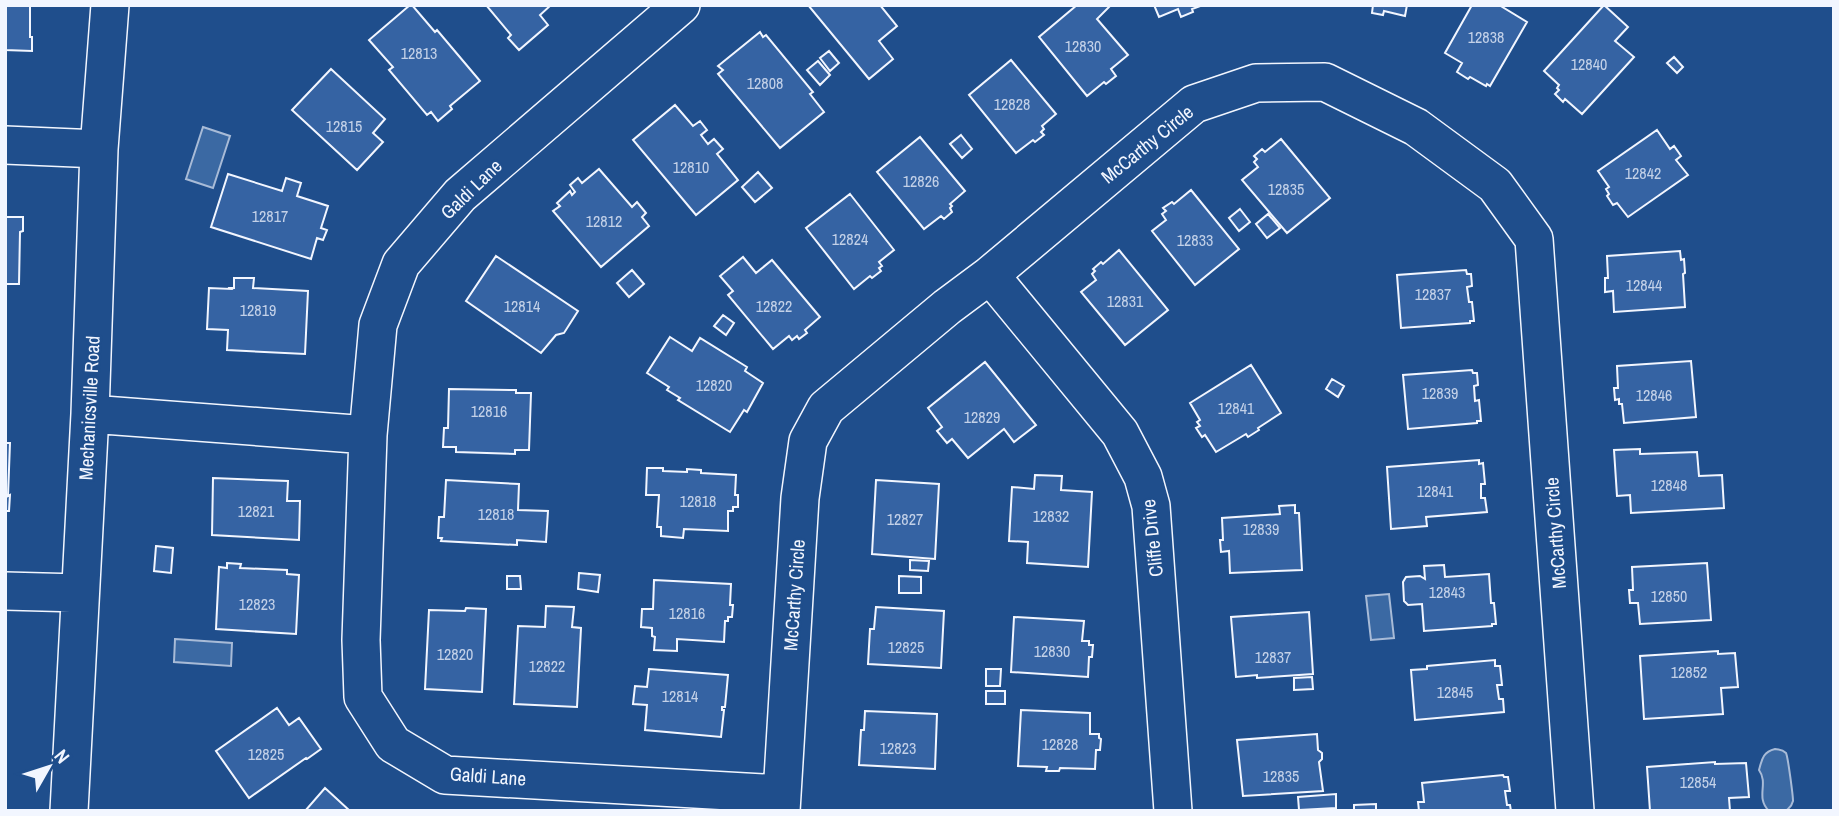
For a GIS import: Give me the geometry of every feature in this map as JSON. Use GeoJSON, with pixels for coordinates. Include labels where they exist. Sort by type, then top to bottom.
{"type":"FeatureCollection","features":[{"type":"Feature","properties":{"kind":"street","name":"Mechanicsville Road"},"geometry":{"type":"LineString","coordinates":[[69,811],[90,414],[99,149],[110,5]]}},
{"type":"Feature","properties":{"kind":"street","name":"Galdi Lane"},"geometry":{"type":"LineString","coordinates":[[681,5],[460,195],[401,264],[378,324],[368,435],[361,640],[363,697],[393,744],[444,775],[781,802]]}},
{"type":"Feature","properties":{"kind":"street","name":"McCarthy Circle"},"geometry":{"type":"LineString","coordinates":[[781,802],[800,498],[808,441],[826,408],[1194,104],[1256,83],[1325,82],[1416,127],[1495,186],[1534,239],[1575,811]]}},
{"type":"Feature","properties":{"kind":"street"},"geometry":{"type":"LineString","coordinates":[[5,145],[99,149]]}},
{"type":"Feature","properties":{"kind":"street","name":"Cliffe Drive"},"geometry":{"type":"LineString","coordinates":[[990,275],[1120,433],[1143,477],[1151,506],[1172,811]]}},
{"type":"Feature","properties":{"kind":"street"},"geometry":{"type":"LineString","coordinates":[[90,414],[368,435]]}},
{"type":"Feature","properties":{"kind":"street"},"geometry":{"type":"LineString","coordinates":[[5,591],[80,593]]}},
{"type":"Feature","properties":{"kind":"water"},"geometry":{"type":"Polygon","coordinates":[[[203,127],[230,136],[213,188],[186,179],[203,127]]]}},
{"type":"Feature","properties":{"kind":"water"},"geometry":{"type":"Polygon","coordinates":[[[1389,594],[1394,638],[1371,640],[1366,596],[1389,594]]]}},
{"type":"Feature","properties":{"kind":"water"},"geometry":{"type":"Polygon","coordinates":[[[175,639],[232,643],[231,666],[174,662],[175,639]]]}},
{"type":"Feature","properties":{"kind":"water"},"geometry":{"type":"Polygon","coordinates":[[[1775,749],[1786,753],[1788,761],[1793,801],[1786,811],[1769,811],[1762,796],[1763,780],[1759,770],[1762,759],[1765,754],[1775,749]]]}},
{"type":"Feature","properties":{"kind":"building"},"geometry":{"type":"Polygon","coordinates":[[[5,5],[30,5],[32,51],[5,50],[5,5]]]}},
{"type":"Feature","properties":{"kind":"building"},"geometry":{"type":"Polygon","coordinates":[[[410,5],[435,32],[437,30],[480,81],[450,106],[452,109],[438,121],[431,112],[427,115],[389,70],[393,67],[369,40],[410,5]]]}},
{"type":"Feature","properties":{"kind":"building"},"geometry":{"type":"Polygon","coordinates":[[[486,5],[551,5],[540,15],[548,25],[519,50],[508,38],[511,35],[486,5]]]}},
{"type":"Feature","properties":{"kind":"building"},"geometry":{"type":"Polygon","coordinates":[[[808,5],[880,5],[897,26],[879,41],[893,59],[869,79],[808,5]]]}},
{"type":"Feature","properties":{"kind":"building"},"geometry":{"type":"Polygon","coordinates":[[[1077,5],[1111,5],[1097,19],[1128,55],[1111,69],[1116,76],[1087,96],[1039,37],[1077,5]]]}},
{"type":"Feature","properties":{"kind":"building"},"geometry":{"type":"Polygon","coordinates":[[[1154,5],[1203,5],[1181,17],[1178,9],[1159,17],[1154,5]]]}},
{"type":"Feature","properties":{"kind":"building"},"geometry":{"type":"Polygon","coordinates":[[[1373,5],[1407,5],[1405,16],[1384,11],[1383,15],[1372,13],[1373,5]]]}},
{"type":"Feature","properties":{"kind":"building"},"geometry":{"type":"Polygon","coordinates":[[[1472,5],[1499,5],[1527,22],[1490,86],[1470,77],[1468,79],[1457,72],[1462,63],[1445,53],[1472,5]]]}},
{"type":"Feature","properties":{"kind":"building"},"geometry":{"type":"Polygon","coordinates":[[[1604,5],[1628,27],[1615,41],[1634,57],[1582,114],[1555,94],[1559,85],[1544,71],[1604,5]]]}},
{"type":"Feature","properties":{"kind":"building"},"geometry":{"type":"Polygon","coordinates":[[[760,32],[763,37],[766,35],[813,92],[810,94],[824,112],[780,148],[718,74],[723,70],[718,66],[760,32]]]}},
{"type":"Feature","properties":{"kind":"building"},"geometry":{"type":"Polygon","coordinates":[[[829,51],[839,63],[830,71],[820,58],[829,51]]]}},
{"type":"Feature","properties":{"kind":"building"},"geometry":{"type":"Polygon","coordinates":[[[1674,57],[1683,67],[1677,73],[1667,63],[1674,57]]]}},
{"type":"Feature","properties":{"kind":"building"},"geometry":{"type":"Polygon","coordinates":[[[1011,60],[1056,114],[1042,126],[1044,129],[1041,132],[1044,135],[1016,153],[969,95],[1011,60]]]}},
{"type":"Feature","properties":{"kind":"building"},"geometry":{"type":"Polygon","coordinates":[[[818,61],[830,75],[820,85],[807,70],[818,61]]]}},
{"type":"Feature","properties":{"kind":"building"},"geometry":{"type":"Polygon","coordinates":[[[331,69],[385,119],[373,133],[383,142],[357,170],[292,110],[331,69]]]}},
{"type":"Feature","properties":{"kind":"building"},"geometry":{"type":"Polygon","coordinates":[[[675,105],[693,126],[700,121],[707,130],[701,135],[708,144],[714,139],[723,149],[717,154],[738,180],[696,215],[633,140],[675,105]]]}},
{"type":"Feature","properties":{"kind":"building"},"geometry":{"type":"Polygon","coordinates":[[[1657,130],[1670,149],[1674,146],[1679,153],[1681,156],[1676,160],[1688,175],[1628,217],[1617,203],[1613,205],[1607,196],[1609,194],[1606,189],[1609,187],[1598,171],[1657,130]]]}},
{"type":"Feature","properties":{"kind":"building"},"geometry":{"type":"Polygon","coordinates":[[[961,135],[972,149],[962,158],[950,144],[961,135]]]}},
{"type":"Feature","properties":{"kind":"building"},"geometry":{"type":"Polygon","coordinates":[[[920,137],[965,191],[950,204],[952,212],[944,219],[941,216],[924,229],[877,172],[920,137]]]}},
{"type":"Feature","properties":{"kind":"building"},"geometry":{"type":"Polygon","coordinates":[[[1281,139],[1330,198],[1287,233],[1242,180],[1258,167],[1254,156],[1262,149],[1265,152],[1281,139]]]}},
{"type":"Feature","properties":{"kind":"building"},"geometry":{"type":"Polygon","coordinates":[[[599,169],[632,207],[637,202],[646,213],[642,217],[649,226],[601,267],[553,211],[560,206],[557,203],[570,191],[572,195],[575,192],[570,185],[578,178],[582,183],[599,169]]]}},
{"type":"Feature","properties":{"kind":"building"},"geometry":{"type":"Polygon","coordinates":[[[758,172],[772,188],[755,202],[742,187],[758,172]]]}},
{"type":"Feature","properties":{"kind":"building"},"geometry":{"type":"Polygon","coordinates":[[[228,174],[282,191],[286,178],[301,183],[297,196],[328,206],[321,228],[327,230],[323,240],[317,238],[311,259],[211,227],[228,174]]]}},
{"type":"Feature","properties":{"kind":"building"},"geometry":{"type":"Polygon","coordinates":[[[1191,190],[1239,249],[1195,285],[1152,231],[1166,220],[1162,214],[1166,211],[1163,208],[1172,202],[1174,204],[1191,190]]]}},
{"type":"Feature","properties":{"kind":"building"},"geometry":{"type":"Polygon","coordinates":[[[850,194],[894,250],[879,262],[881,271],[854,289],[806,228],[850,194]]]}},
{"type":"Feature","properties":{"kind":"building"},"geometry":{"type":"Polygon","coordinates":[[[1240,209],[1250,222],[1239,231],[1229,218],[1240,209]]]}},
{"type":"Feature","properties":{"kind":"building"},"geometry":{"type":"Polygon","coordinates":[[[1268,214],[1280,228],[1267,238],[1256,224],[1268,214]]]}},
{"type":"Feature","properties":{"kind":"building"},"geometry":{"type":"Polygon","coordinates":[[[5,217],[23,217],[23,231],[20,232],[19,284],[5,284],[5,217]]]}},
{"type":"Feature","properties":{"kind":"building"},"geometry":{"type":"Polygon","coordinates":[[[1119,250],[1168,310],[1125,345],[1081,292],[1096,280],[1092,274],[1095,271],[1093,269],[1119,250]]]}},
{"type":"Feature","properties":{"kind":"building"},"geometry":{"type":"Polygon","coordinates":[[[1680,251],[1681,260],[1684,259],[1685,307],[1614,312],[1613,291],[1605,292],[1605,278],[1608,278],[1607,256],[1680,251]]]}},
{"type":"Feature","properties":{"kind":"building"},"geometry":{"type":"Polygon","coordinates":[[[496,256],[578,311],[564,333],[556,335],[541,353],[466,301],[496,256]]]}},
{"type":"Feature","properties":{"kind":"building"},"geometry":{"type":"Polygon","coordinates":[[[743,257],[756,273],[772,260],[820,317],[805,330],[807,333],[799,339],[797,336],[792,340],[789,336],[773,349],[728,295],[733,291],[720,276],[743,257]]]}},
{"type":"Feature","properties":{"kind":"building"},"geometry":{"type":"Polygon","coordinates":[[[632,270],[644,284],[629,297],[617,283],[632,270]]]}},
{"type":"Feature","properties":{"kind":"building"},"geometry":{"type":"Polygon","coordinates":[[[1466,270],[1467,274],[1471,274],[1472,286],[1467,287],[1474,321],[1401,328],[1397,275],[1466,270]]]}},
{"type":"Feature","properties":{"kind":"building"},"geometry":{"type":"Polygon","coordinates":[[[234,278],[254,278],[253,288],[308,291],[305,354],[227,350],[228,330],[207,329],[209,288],[234,288],[234,278]]]}},
{"type":"Feature","properties":{"kind":"building"},"geometry":{"type":"Polygon","coordinates":[[[723,315],[734,323],[726,335],[714,326],[723,315]]]}},
{"type":"Feature","properties":{"kind":"building"},"geometry":{"type":"Polygon","coordinates":[[[670,337],[692,351],[700,338],[747,367],[745,371],[763,383],[747,412],[744,410],[730,432],[678,400],[680,398],[667,390],[669,387],[647,373],[670,337]]]}},
{"type":"Feature","properties":{"kind":"building"},"geometry":{"type":"Polygon","coordinates":[[[1691,361],[1696,417],[1624,423],[1622,404],[1619,404],[1619,399],[1615,400],[1614,388],[1618,388],[1617,366],[1691,361]]]}},
{"type":"Feature","properties":{"kind":"building"},"geometry":{"type":"Polygon","coordinates":[[[985,362],[1036,425],[1014,442],[1004,429],[968,458],[952,439],[947,443],[937,431],[942,427],[928,408],[985,362]]]}},
{"type":"Feature","properties":{"kind":"building"},"geometry":{"type":"Polygon","coordinates":[[[1251,365],[1281,413],[1248,437],[1246,434],[1216,452],[1205,435],[1202,437],[1196,428],[1200,426],[1197,422],[1200,420],[1190,403],[1251,365]]]}},
{"type":"Feature","properties":{"kind":"building"},"geometry":{"type":"Polygon","coordinates":[[[1472,370],[1477,373],[1475,401],[1479,400],[1481,421],[1408,429],[1403,375],[1472,370]]]}},
{"type":"Feature","properties":{"kind":"building"},"geometry":{"type":"Polygon","coordinates":[[[1332,379],[1344,386],[1338,397],[1326,389],[1332,379]]]}},
{"type":"Feature","properties":{"kind":"building"},"geometry":{"type":"Polygon","coordinates":[[[449,389],[516,390],[516,393],[531,393],[529,450],[515,450],[515,454],[456,452],[456,447],[443,447],[444,428],[448,428],[449,389]]]}},
{"type":"Feature","properties":{"kind":"building"},"geometry":{"type":"Polygon","coordinates":[[[5,443],[10,443],[9,511],[5,511],[5,443]]]}},
{"type":"Feature","properties":{"kind":"building"},"geometry":{"type":"Polygon","coordinates":[[[1640,449],[1640,454],[1697,452],[1699,476],[1722,475],[1724,508],[1631,513],[1630,495],[1617,496],[1614,450],[1640,449]]]}},
{"type":"Feature","properties":{"kind":"building"},"geometry":{"type":"Polygon","coordinates":[[[1479,460],[1479,464],[1483,463],[1485,484],[1481,484],[1481,498],[1485,498],[1487,512],[1426,517],[1427,526],[1391,529],[1387,467],[1479,460]]]}},
{"type":"Feature","properties":{"kind":"building"},"geometry":{"type":"Polygon","coordinates":[[[647,468],[687,472],[687,469],[701,470],[701,473],[736,475],[735,495],[738,495],[738,507],[728,511],[728,531],[684,529],[683,538],[661,536],[661,527],[657,527],[659,495],[646,495],[647,468]]]}},
{"type":"Feature","properties":{"kind":"building"},"geometry":{"type":"Polygon","coordinates":[[[1035,475],[1062,476],[1061,490],[1092,492],[1088,567],[1027,563],[1028,542],[1009,541],[1012,487],[1034,489],[1035,475]]]}},
{"type":"Feature","properties":{"kind":"building"},"geometry":{"type":"Polygon","coordinates":[[[213,478],[288,481],[287,501],[300,501],[299,540],[212,535],[213,478]]]}},
{"type":"Feature","properties":{"kind":"building"},"geometry":{"type":"Polygon","coordinates":[[[446,480],[519,484],[518,510],[548,511],[546,542],[517,540],[517,545],[441,541],[442,538],[438,538],[439,517],[444,517],[446,480]]]}},
{"type":"Feature","properties":{"kind":"building"},"geometry":{"type":"Polygon","coordinates":[[[876,480],[939,484],[935,559],[872,554],[876,480]]]}},
{"type":"Feature","properties":{"kind":"building"},"geometry":{"type":"Polygon","coordinates":[[[1295,505],[1295,513],[1299,513],[1302,570],[1230,573],[1229,551],[1221,552],[1222,518],[1280,514],[1279,506],[1295,505]]]}},
{"type":"Feature","properties":{"kind":"building"},"geometry":{"type":"Polygon","coordinates":[[[156,546],[173,548],[171,573],[154,571],[156,546]]]}},
{"type":"Feature","properties":{"kind":"building"},"geometry":{"type":"Polygon","coordinates":[[[910,560],[929,561],[928,571],[910,570],[910,560]]]}},
{"type":"Feature","properties":{"kind":"building"},"geometry":{"type":"Polygon","coordinates":[[[227,563],[241,564],[240,568],[287,570],[287,574],[299,575],[296,634],[216,629],[219,567],[227,568],[227,563]]]}},
{"type":"Feature","properties":{"kind":"building"},"geometry":{"type":"Polygon","coordinates":[[[1707,563],[1711,620],[1640,624],[1638,603],[1630,603],[1629,590],[1633,590],[1632,567],[1707,563]]]}},
{"type":"Feature","properties":{"kind":"building"},"geometry":{"type":"Polygon","coordinates":[[[1444,565],[1445,577],[1489,574],[1496,624],[1424,631],[1422,604],[1408,605],[1404,601],[1403,582],[1406,577],[1420,576],[1425,579],[1424,566],[1444,565]]]}},
{"type":"Feature","properties":{"kind":"building"},"geometry":{"type":"Polygon","coordinates":[[[579,573],[600,575],[598,592],[578,589],[579,573]]]}},
{"type":"Feature","properties":{"kind":"building"},"geometry":{"type":"Polygon","coordinates":[[[507,576],[520,576],[521,589],[507,589],[507,576]]]}},
{"type":"Feature","properties":{"kind":"building"},"geometry":{"type":"Polygon","coordinates":[[[899,576],[921,577],[921,593],[899,593],[899,576]]]}},
{"type":"Feature","properties":{"kind":"building"},"geometry":{"type":"Polygon","coordinates":[[[654,580],[731,584],[732,617],[725,621],[724,642],[677,639],[677,651],[654,650],[655,637],[652,636],[652,628],[641,627],[642,609],[653,609],[654,580]]]}},
{"type":"Feature","properties":{"kind":"building"},"geometry":{"type":"Polygon","coordinates":[[[546,606],[574,607],[572,627],[581,628],[577,707],[514,704],[518,626],[545,627],[546,606]]]}},
{"type":"Feature","properties":{"kind":"building"},"geometry":{"type":"Polygon","coordinates":[[[876,607],[944,611],[941,668],[868,664],[870,629],[874,629],[876,607]]]}},
{"type":"Feature","properties":{"kind":"building"},"geometry":{"type":"Polygon","coordinates":[[[466,608],[486,609],[482,692],[425,689],[429,610],[465,611],[466,608]]]}},
{"type":"Feature","properties":{"kind":"building"},"geometry":{"type":"Polygon","coordinates":[[[1309,612],[1313,674],[1236,677],[1231,617],[1309,612]]]}},
{"type":"Feature","properties":{"kind":"building"},"geometry":{"type":"Polygon","coordinates":[[[1014,617],[1084,621],[1082,641],[1089,641],[1089,645],[1093,645],[1088,677],[1011,672],[1014,617]]]}},
{"type":"Feature","properties":{"kind":"building"},"geometry":{"type":"Polygon","coordinates":[[[1718,651],[1718,654],[1735,653],[1738,687],[1721,688],[1723,714],[1644,719],[1640,656],[1718,651]]]}},
{"type":"Feature","properties":{"kind":"building"},"geometry":{"type":"Polygon","coordinates":[[[1495,660],[1495,666],[1500,666],[1502,685],[1497,685],[1499,699],[1503,699],[1504,712],[1415,720],[1411,670],[1495,660]]]}},
{"type":"Feature","properties":{"kind":"building"},"geometry":{"type":"Polygon","coordinates":[[[649,669],[728,675],[725,707],[722,707],[721,737],[645,730],[647,705],[633,704],[635,686],[647,687],[649,669]]]}},
{"type":"Feature","properties":{"kind":"building"},"geometry":{"type":"Polygon","coordinates":[[[986,669],[1001,669],[1000,686],[986,686],[986,669]]]}},
{"type":"Feature","properties":{"kind":"building"},"geometry":{"type":"Polygon","coordinates":[[[1312,677],[1313,689],[1294,690],[1294,678],[1312,677]]]}},
{"type":"Feature","properties":{"kind":"building"},"geometry":{"type":"Polygon","coordinates":[[[986,691],[1005,691],[1005,704],[986,704],[986,691]]]}},
{"type":"Feature","properties":{"kind":"building"},"geometry":{"type":"Polygon","coordinates":[[[277,708],[289,725],[299,718],[321,749],[249,798],[216,751],[277,708]]]}},
{"type":"Feature","properties":{"kind":"building"},"geometry":{"type":"Polygon","coordinates":[[[1021,710],[1090,713],[1090,734],[1099,734],[1101,739],[1100,750],[1096,750],[1095,769],[1060,768],[1059,771],[1046,771],[1047,767],[1018,766],[1021,710]]]}},
{"type":"Feature","properties":{"kind":"building"},"geometry":{"type":"Polygon","coordinates":[[[865,711],[937,714],[935,769],[859,765],[865,711]]]}},
{"type":"Feature","properties":{"kind":"building"},"geometry":{"type":"Polygon","coordinates":[[[1317,734],[1318,750],[1322,753],[1319,762],[1323,791],[1243,796],[1237,740],[1317,734]]]}},
{"type":"Feature","properties":{"kind":"building"},"geometry":{"type":"Polygon","coordinates":[[[1715,762],[1746,763],[1749,797],[1729,798],[1730,811],[1650,811],[1647,767],[1715,762]]]}},
{"type":"Feature","properties":{"kind":"building"},"geometry":{"type":"Polygon","coordinates":[[[1503,775],[1508,777],[1510,791],[1505,791],[1507,805],[1510,805],[1511,811],[1419,811],[1418,802],[1424,802],[1422,783],[1503,775]]]}},
{"type":"Feature","properties":{"kind":"building"},"geometry":{"type":"Polygon","coordinates":[[[325,788],[350,811],[305,811],[325,788]]]}},
{"type":"Feature","properties":{"kind":"building"},"geometry":{"type":"Polygon","coordinates":[[[1336,794],[1336,808],[1299,810],[1298,797],[1336,794]]]}},
{"type":"Feature","properties":{"kind":"building"},"geometry":{"type":"Polygon","coordinates":[[[1376,804],[1376,811],[1354,811],[1354,805],[1376,804]]]}}]}
